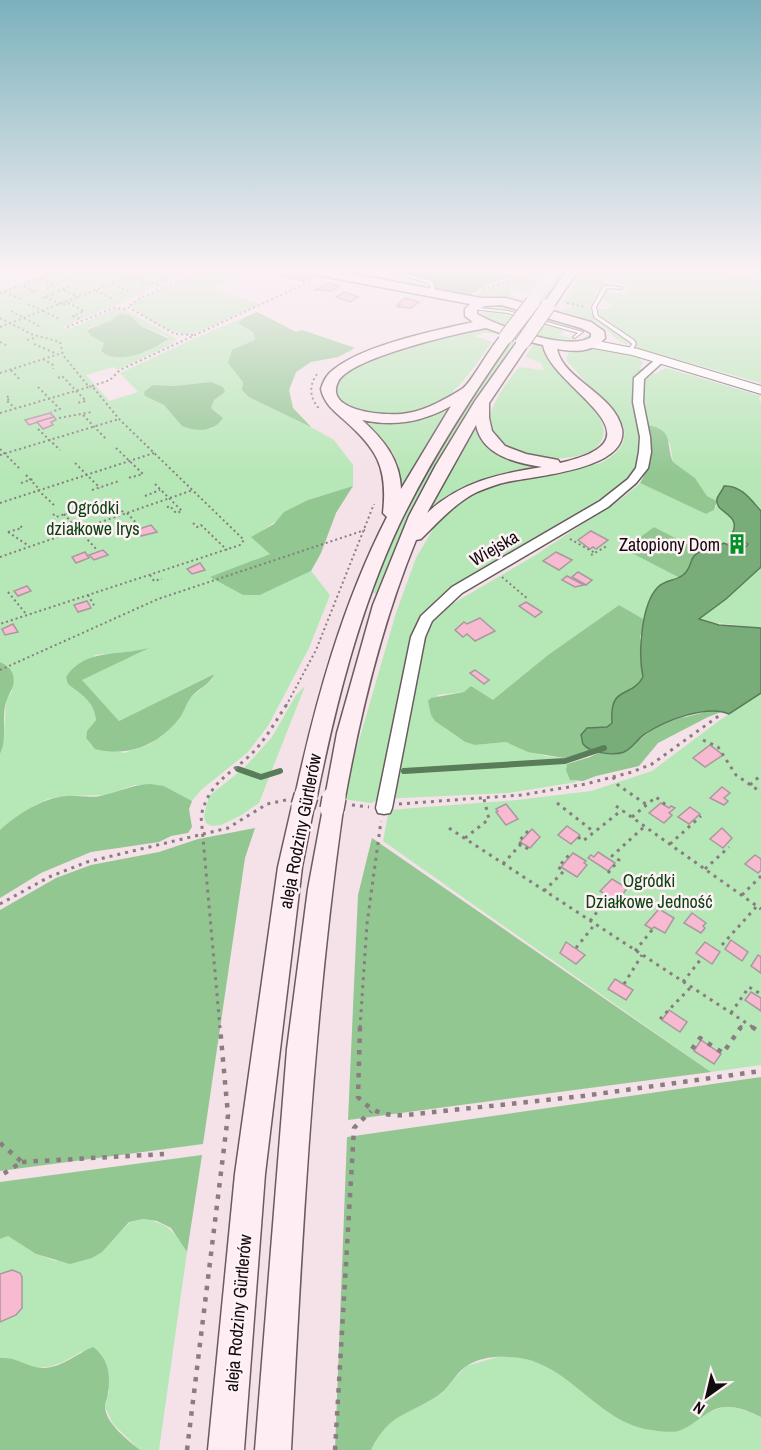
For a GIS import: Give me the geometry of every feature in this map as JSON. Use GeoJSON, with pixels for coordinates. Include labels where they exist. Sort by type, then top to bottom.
{"type":"FeatureCollection","features":[{"type":"Feature","properties":{"kind":"main road"},"geometry":{"type":"LineString","coordinates":[[389,529],[394,497],[390,460],[370,434],[333,402],[328,389],[337,373],[358,361],[426,339]]}},
{"type":"Feature","properties":{"kind":"main road","name":"aleja Rodziny Gürtlerów"},"geometry":{"type":"LineString","coordinates":[[226,1450],[250,1174],[290,867],[301,801],[330,691],[389,529],[433,446],[505,339]]}},
{"type":"Feature","properties":{"kind":"main road","name":"aleja Rodziny Gürtlerów"},"geometry":{"type":"LineString","coordinates":[[273,1450],[304,1011],[360,683],[405,543],[443,466],[482,401],[525,339]]}},
{"type":"Feature","properties":{"kind":"main road"},"geometry":{"type":"LineString","coordinates":[[538,339],[563,346],[595,340]]}},
{"type":"Feature","properties":{"kind":"main road"},"geometry":{"type":"LineString","coordinates":[[405,543],[466,491],[503,478],[588,460],[604,453],[614,440],[615,432],[607,413],[551,357],[549,342]]}},
{"type":"Feature","properties":{"kind":"main road"},"geometry":{"type":"LineString","coordinates":[[562,366],[563,346]]}},
{"type":"Feature","properties":{"kind":"main road"},"geometry":{"type":"LineString","coordinates":[[339,408],[374,417],[408,419],[433,411],[471,388]]}},
{"type":"Feature","properties":{"kind":"main road"},"geometry":{"type":"LineString","coordinates":[[482,401],[483,431],[493,444],[505,452],[522,458],[571,465]]}},
{"type":"Feature","properties":{"kind":"street"},"geometry":{"type":"LineString","coordinates":[[595,340],[761,390]]}},
{"type":"Feature","properties":{"kind":"street","name":"Wiejska"},"geometry":{"type":"LineString","coordinates":[[384,808],[418,637],[426,619],[464,586],[619,494],[642,468],[645,437],[638,402],[639,378],[660,360]]}},
{"type":"Feature","properties":{"kind":"lane"},"geometry":{"type":"LineString","coordinates":[[628,339],[634,344],[632,351]]}},
{"type":"Feature","properties":{"kind":"path"},"geometry":{"type":"LineString","coordinates":[[32,339],[29,340],[34,344],[57,354]]}},
{"type":"Feature","properties":{"kind":"path"},"geometry":{"type":"LineString","coordinates":[[0,624],[244,543],[243,539],[119,419],[62,353],[60,342],[48,339]]}},
{"type":"Feature","properties":{"kind":"path"},"geometry":{"type":"LineString","coordinates":[[0,413],[110,380],[120,370],[186,339]]}},
{"type":"Feature","properties":{"kind":"path"},"geometry":{"type":"LineString","coordinates":[[0,342],[8,346]]}},
{"type":"Feature","properties":{"kind":"path"},"geometry":{"type":"LineString","coordinates":[[0,373],[62,353]]}},
{"type":"Feature","properties":{"kind":"path"},"geometry":{"type":"LineString","coordinates":[[43,359],[53,365],[53,369]]}},
{"type":"Feature","properties":{"kind":"path"},"geometry":{"type":"LineString","coordinates":[[11,370],[20,380]]}},
{"type":"Feature","properties":{"kind":"path"},"geometry":{"type":"LineString","coordinates":[[58,378],[62,376],[86,401],[77,403]]}},
{"type":"Feature","properties":{"kind":"path"},"geometry":{"type":"LineString","coordinates":[[38,387],[60,409],[51,412]]}},
{"type":"Feature","properties":{"kind":"path"},"geometry":{"type":"LineString","coordinates":[[7,396],[9,399],[6,400],[15,408]]}},
{"type":"Feature","properties":{"kind":"path"},"geometry":{"type":"LineString","coordinates":[[59,418],[92,412]]}},
{"type":"Feature","properties":{"kind":"path"},"geometry":{"type":"LineString","coordinates":[[83,415],[106,439]]}},
{"type":"Feature","properties":{"kind":"path"},"geometry":{"type":"LineString","coordinates":[[0,455],[119,419]]}},
{"type":"Feature","properties":{"kind":"path"},"geometry":{"type":"LineString","coordinates":[[38,429],[60,450]]}},
{"type":"Feature","properties":{"kind":"path"},"geometry":{"type":"LineString","coordinates":[[0,448],[19,468]]}},
{"type":"Feature","properties":{"kind":"path"},"geometry":{"type":"LineString","coordinates":[[116,448],[142,474],[129,478]]}},
{"type":"Feature","properties":{"kind":"path"},"geometry":{"type":"LineString","coordinates":[[0,503],[154,453]]}},
{"type":"Feature","properties":{"kind":"path"},"geometry":{"type":"LineString","coordinates":[[75,463],[100,488]]}},
{"type":"Feature","properties":{"kind":"path"},"geometry":{"type":"LineString","coordinates":[[26,475],[54,505]]}},
{"type":"Feature","properties":{"kind":"path"},"geometry":{"type":"LineString","coordinates":[[18,479],[21,483],[32,479]]}},
{"type":"Feature","properties":{"kind":"path"},"geometry":{"type":"LineString","coordinates":[[92,490],[119,481]]}},
{"type":"Feature","properties":{"kind":"path"},"geometry":{"type":"LineString","coordinates":[[155,484],[182,511],[176,513],[170,506],[165,508]]}},
{"type":"Feature","properties":{"kind":"path"},"geometry":{"type":"LineString","coordinates":[[145,496],[160,490]]}},
{"type":"Feature","properties":{"kind":"path"},"geometry":{"type":"LineString","coordinates":[[0,557],[193,490]]}},
{"type":"Feature","properties":{"kind":"path"},"geometry":{"type":"LineString","coordinates":[[111,500],[139,526]]}},
{"type":"Feature","properties":{"kind":"path"},"geometry":{"type":"LineString","coordinates":[[52,514],[56,517],[68,513]]}},
{"type":"Feature","properties":{"kind":"path"},"geometry":{"type":"LineString","coordinates":[[64,514],[98,551]]}},
{"type":"Feature","properties":{"kind":"path"},"geometry":{"type":"LineString","coordinates":[[193,523],[197,527],[201,525],[227,550]]}},
{"type":"Feature","properties":{"kind":"path"},"geometry":{"type":"LineString","coordinates":[[20,525],[22,528],[8,532],[30,546]]}},
{"type":"Feature","properties":{"kind":"path"},"geometry":{"type":"LineString","coordinates":[[0,670],[158,599],[365,530]]}},
{"type":"Feature","properties":{"kind":"path"},"geometry":{"type":"LineString","coordinates":[[555,532],[578,542],[576,543],[595,553]]}},
{"type":"Feature","properties":{"kind":"path"},"geometry":{"type":"LineString","coordinates":[[18,539],[24,538]]}},
{"type":"Feature","properties":{"kind":"path"},"geometry":{"type":"LineString","coordinates":[[591,555],[606,546]]}},
{"type":"Feature","properties":{"kind":"path"},"geometry":{"type":"LineString","coordinates":[[494,569],[528,598]]}},
{"type":"Feature","properties":{"kind":"path"},"geometry":{"type":"LineString","coordinates":[[150,575],[154,581],[162,579]]}},
{"type":"Feature","properties":{"kind":"path"},"geometry":{"type":"LineString","coordinates":[[9,592],[27,615]]}},
{"type":"Feature","properties":{"kind":"path"},"geometry":{"type":"LineString","coordinates":[[88,596],[95,607]]}},
{"type":"Feature","properties":{"kind":"path"},"geometry":{"type":"LineString","coordinates":[[339,804],[384,808],[399,804],[484,799],[522,795],[612,777],[652,764],[720,715]]}},
{"type":"Feature","properties":{"kind":"path"},"geometry":{"type":"LineString","coordinates":[[703,740],[720,749],[736,775],[761,792]]}},
{"type":"Feature","properties":{"kind":"path"},"geometry":{"type":"LineString","coordinates":[[750,785],[761,775]]}},
{"type":"Feature","properties":{"kind":"path"},"geometry":{"type":"LineString","coordinates":[[612,777],[647,805]]}},
{"type":"Feature","properties":{"kind":"path"},"geometry":{"type":"LineString","coordinates":[[632,817],[656,797],[666,805]]}},
{"type":"Feature","properties":{"kind":"path"},"geometry":{"type":"LineString","coordinates":[[465,838],[489,819],[484,799]]}},
{"type":"Feature","properties":{"kind":"path"},"geometry":{"type":"LineString","coordinates":[[0,904],[49,877],[87,862],[228,828],[273,801],[301,801]]}},
{"type":"Feature","properties":{"kind":"path"},"geometry":{"type":"LineString","coordinates":[[557,803],[594,832]]}},
{"type":"Feature","properties":{"kind":"path"},"geometry":{"type":"LineString","coordinates":[[616,806],[759,907],[722,945]]}},
{"type":"Feature","properties":{"kind":"path"},"geometry":{"type":"LineString","coordinates":[[384,808],[364,930],[358,1060],[358,1097],[371,1111],[386,1117],[407,1115],[583,1096],[761,1071]]}},
{"type":"Feature","properties":{"kind":"path"},"geometry":{"type":"LineString","coordinates":[[578,837],[584,841],[622,810]]}},
{"type":"Feature","properties":{"kind":"path"},"geometry":{"type":"LineString","coordinates":[[670,844],[701,816]]}},
{"type":"Feature","properties":{"kind":"path"},"geometry":{"type":"LineString","coordinates":[[608,873],[619,860],[612,856],[645,826]]}},
{"type":"Feature","properties":{"kind":"path"},"geometry":{"type":"LineString","coordinates":[[449,828],[761,1033]]}},
{"type":"Feature","properties":{"kind":"path"},"geometry":{"type":"LineString","coordinates":[[528,831],[518,842],[528,849]]}},
{"type":"Feature","properties":{"kind":"path"},"geometry":{"type":"LineString","coordinates":[[503,864],[521,844]]}},
{"type":"Feature","properties":{"kind":"path"},"geometry":{"type":"LineString","coordinates":[[705,869],[729,847]]}},
{"type":"Feature","properties":{"kind":"path"},"geometry":{"type":"LineString","coordinates":[[544,891],[564,871],[558,867],[570,854]]}},
{"type":"Feature","properties":{"kind":"path"},"geometry":{"type":"LineString","coordinates":[[741,895],[761,876]]}},
{"type":"Feature","properties":{"kind":"path"},"geometry":{"type":"LineString","coordinates":[[590,921],[607,898]]}},
{"type":"Feature","properties":{"kind":"path"},"geometry":{"type":"LineString","coordinates":[[576,948],[595,924]]}},
{"type":"Feature","properties":{"kind":"path"},"geometry":{"type":"LineString","coordinates":[[635,951],[651,930]]}},
{"type":"Feature","properties":{"kind":"path"},"geometry":{"type":"LineString","coordinates":[[624,984],[642,955]]}},
{"type":"Feature","properties":{"kind":"path"},"geometry":{"type":"LineString","coordinates":[[683,982],[701,959]]}},
{"type":"Feature","properties":{"kind":"path"},"geometry":{"type":"LineString","coordinates":[[660,1019],[667,1009],[681,1000],[691,987]]}},
{"type":"Feature","properties":{"kind":"path"},"geometry":{"type":"LineString","coordinates":[[731,1013],[749,987],[761,994]]}},
{"type":"Feature","properties":{"kind":"path"},"geometry":{"type":"LineString","coordinates":[[692,1049],[700,1038],[723,1053],[745,1022]]}},
{"type":"Feature","properties":{"kind":"path"},"geometry":{"type":"LineString","coordinates":[[334,1450],[354,1128],[371,1111]]}},
{"type":"Feature","properties":{"kind":"path"},"geometry":{"type":"LineString","coordinates":[[0,1143],[22,1162]]}},
{"type":"Feature","properties":{"kind":"path"},"geometry":{"type":"LineString","coordinates":[[0,1176],[22,1162],[164,1154]]}},
{"type":"Feature","properties":{"kind":"green space","name":"Ogródki działkowe Irys"},"geometry":{"type":"Polygon","coordinates":[[[0,339],[96,339],[104,343],[101,351],[117,357],[134,355],[168,339],[177,339],[172,344],[117,370],[114,367],[86,375],[109,401],[138,392],[120,373],[194,339],[328,339],[355,348],[338,357],[311,362],[296,372],[289,390],[293,408],[311,427],[334,440],[353,465],[353,486],[308,500],[263,530],[270,554],[211,577],[243,595],[260,595],[311,571],[330,595],[309,648],[268,726],[247,753],[201,790],[192,801],[164,786],[135,785],[105,795],[65,796],[48,799],[35,805],[0,830],[0,754],[4,738],[6,700],[12,691],[9,667],[0,662],[0,339]],[[211,382],[173,386],[153,385],[145,396],[164,405],[182,426],[210,429],[221,422],[219,414],[211,408],[214,400],[211,382]],[[144,650],[95,655],[82,680],[144,650]],[[213,674],[119,721],[81,680],[76,690],[90,702],[96,720],[87,731],[86,738],[91,745],[124,753],[150,744],[178,720],[190,698],[212,680],[213,674]]]}},
{"type":"Feature","properties":{"kind":"green space"},"geometry":{"type":"Polygon","coordinates":[[[436,339],[483,339],[492,342],[455,390],[436,405],[425,410],[401,415],[379,414],[355,408],[339,397],[337,389],[342,379],[352,370],[386,354],[436,339]]]}},
{"type":"Feature","properties":{"kind":"green space"},"geometry":{"type":"Polygon","coordinates":[[[512,339],[518,341],[465,417],[435,468],[379,595],[371,592],[400,524],[433,461],[471,399],[512,339]]]}},
{"type":"Feature","properties":{"kind":"green space"},"geometry":{"type":"Polygon","coordinates":[[[550,339],[573,339],[580,341],[591,339],[590,340],[565,343],[550,339]]]}},
{"type":"Feature","properties":{"kind":"green space"},"geometry":{"type":"Polygon","coordinates":[[[616,339],[624,339],[629,342],[628,345],[616,339]]]}},
{"type":"Feature","properties":{"kind":"green space"},"geometry":{"type":"Polygon","coordinates":[[[633,339],[761,339],[761,383],[637,348],[636,341],[633,339]]]}},
{"type":"Feature","properties":{"kind":"green space"},"geometry":{"type":"Polygon","coordinates":[[[536,341],[542,345],[553,366],[591,404],[601,420],[602,441],[591,451],[574,457],[532,456],[513,450],[498,441],[491,428],[490,420],[494,403],[519,367],[544,370],[541,363],[525,357],[536,341]]]}},
{"type":"Feature","properties":{"kind":"green space"},"geometry":{"type":"Polygon","coordinates":[[[591,347],[638,358],[643,362],[640,369],[643,370],[635,376],[635,401],[641,441],[640,458],[633,473],[609,497],[547,531],[546,534],[436,602],[447,607],[534,556],[625,496],[640,483],[706,514],[714,510],[718,504],[733,522],[732,536],[749,544],[742,551],[718,547],[701,551],[654,527],[625,549],[680,578],[670,581],[654,592],[645,620],[619,605],[548,655],[493,701],[468,689],[464,692],[437,695],[446,729],[465,742],[475,745],[506,742],[545,756],[564,758],[570,779],[577,782],[508,793],[380,799],[371,803],[342,799],[396,613],[416,558],[433,529],[449,511],[466,498],[487,488],[601,463],[621,447],[624,436],[622,422],[566,360],[569,352],[591,347]]]}},
{"type":"Feature","properties":{"kind":"green space"},"geometry":{"type":"Polygon","coordinates":[[[666,368],[761,396],[759,399],[761,402],[761,511],[741,490],[728,486],[718,496],[717,501],[707,496],[695,478],[673,462],[670,443],[652,428],[642,410],[643,379],[650,373],[655,374],[666,368]]]}},
{"type":"Feature","properties":{"kind":"green space"},"geometry":{"type":"Polygon","coordinates":[[[450,408],[401,486],[399,467],[392,452],[383,439],[358,418],[404,421],[425,417],[450,408]]]}},
{"type":"Feature","properties":{"kind":"green space"},"geometry":{"type":"Polygon","coordinates":[[[474,424],[477,424],[486,443],[542,468],[512,472],[480,482],[428,513],[474,424]]]}},
{"type":"Feature","properties":{"kind":"green space"},"geometry":{"type":"Polygon","coordinates":[[[761,567],[761,628],[700,621],[699,619],[721,603],[761,567]]]}},
{"type":"Feature","properties":{"kind":"green space"},"geometry":{"type":"Polygon","coordinates":[[[305,686],[259,803],[221,825],[212,826],[206,823],[204,816],[209,796],[244,768],[272,737],[296,695],[305,686]]]}},
{"type":"Feature","properties":{"kind":"green space","name":"Ogródki Działkowe Jedność"},"geometry":{"type":"Polygon","coordinates":[[[761,693],[761,1065],[711,1072],[383,841],[389,810],[517,800],[591,791],[652,771],[720,720],[761,693]]]}},
{"type":"Feature","properties":{"kind":"green space"},"geometry":{"type":"Polygon","coordinates":[[[143,1219],[159,1223],[169,1229],[187,1252],[159,1450],[140,1450],[113,1424],[105,1407],[109,1391],[82,1351],[61,1363],[46,1367],[31,1367],[9,1358],[0,1358],[0,1239],[8,1236],[36,1254],[56,1261],[112,1240],[130,1222],[143,1219]]]}},
{"type":"Feature","properties":{"kind":"green space"},"geometry":{"type":"Polygon","coordinates":[[[498,1357],[517,1357],[536,1361],[563,1376],[584,1393],[712,1411],[724,1407],[743,1410],[761,1417],[761,1450],[371,1450],[385,1426],[403,1413],[423,1405],[442,1393],[466,1366],[498,1357]]]}},
{"type":"Feature","properties":{"kind":"shaded area"},"geometry":{"type":"Polygon","coordinates":[[[96,339],[169,339],[136,355],[126,357],[117,357],[101,351],[104,343],[96,339]]]}},
{"type":"Feature","properties":{"kind":"shaded area"},"geometry":{"type":"Polygon","coordinates":[[[328,339],[355,348],[338,357],[311,362],[296,372],[289,390],[293,408],[311,427],[249,397],[242,390],[243,382],[228,363],[232,350],[255,340],[328,339]]]}},
{"type":"Feature","properties":{"kind":"shaded area"},"geometry":{"type":"Polygon","coordinates":[[[211,382],[223,387],[225,392],[214,400],[211,408],[223,418],[215,426],[204,430],[182,426],[164,405],[145,396],[144,392],[153,385],[173,386],[211,382]]]}},
{"type":"Feature","properties":{"kind":"shaded area"},"geometry":{"type":"Polygon","coordinates":[[[647,425],[662,430],[667,438],[673,462],[695,478],[707,496],[717,501],[714,510],[706,514],[640,483],[648,462],[647,425]]]}},
{"type":"Feature","properties":{"kind":"shaded area"},"geometry":{"type":"Polygon","coordinates":[[[353,486],[336,513],[321,553],[311,571],[260,595],[243,595],[210,577],[270,554],[251,537],[274,524],[284,512],[308,500],[353,486]]]}},
{"type":"Feature","properties":{"kind":"shaded area"},"geometry":{"type":"Polygon","coordinates":[[[724,486],[741,491],[761,511],[761,567],[726,599],[699,619],[719,625],[761,628],[761,693],[729,714],[709,711],[674,719],[645,734],[624,752],[608,754],[591,750],[583,744],[581,735],[587,728],[607,727],[612,723],[612,711],[617,697],[633,688],[643,677],[641,643],[644,617],[652,595],[658,587],[683,575],[694,556],[700,551],[724,543],[742,551],[748,544],[731,536],[734,523],[717,504],[717,499],[724,486]]]}},
{"type":"Feature","properties":{"kind":"shaded area"},"geometry":{"type":"Polygon","coordinates":[[[654,527],[701,551],[680,578],[624,549],[654,527]]]}},
{"type":"Feature","properties":{"kind":"shaded area"},"geometry":{"type":"Polygon","coordinates":[[[619,605],[645,620],[640,637],[643,677],[638,684],[617,698],[612,712],[612,723],[607,727],[596,727],[590,749],[594,750],[564,758],[528,752],[506,742],[475,745],[465,742],[435,721],[431,715],[428,701],[431,698],[464,692],[471,686],[493,700],[548,655],[619,605]]]}},
{"type":"Feature","properties":{"kind":"shaded area"},"geometry":{"type":"Polygon","coordinates":[[[149,648],[82,680],[119,721],[214,674],[210,681],[192,696],[178,720],[151,743],[119,752],[95,749],[86,738],[87,731],[96,720],[93,708],[68,684],[66,677],[83,661],[93,657],[149,648]]]}},
{"type":"Feature","properties":{"kind":"shaded area"},"geometry":{"type":"Polygon","coordinates":[[[0,662],[10,669],[14,679],[5,708],[4,742],[0,754],[0,662]]]}},
{"type":"Feature","properties":{"kind":"shaded area"},"geometry":{"type":"Polygon","coordinates":[[[710,710],[724,711],[658,743],[639,766],[583,781],[570,780],[566,770],[567,764],[600,752],[618,752],[663,724],[710,710]]]}},
{"type":"Feature","properties":{"kind":"shaded area"},"geometry":{"type":"Polygon","coordinates":[[[150,784],[164,786],[192,801],[189,809],[192,827],[188,833],[171,836],[159,842],[91,852],[41,873],[0,898],[0,830],[15,818],[39,803],[57,797],[99,796],[150,784]]]}},
{"type":"Feature","properties":{"kind":"shaded area"},"geometry":{"type":"Polygon","coordinates":[[[255,828],[245,858],[203,1144],[0,1171],[0,910],[56,878],[91,865],[159,852],[198,839],[255,828]]]}},
{"type":"Feature","properties":{"kind":"shaded area"},"geometry":{"type":"Polygon","coordinates":[[[372,838],[711,1072],[348,1120],[358,895],[372,838]]]}},
{"type":"Feature","properties":{"kind":"shaded area"},"geometry":{"type":"Polygon","coordinates":[[[761,1077],[761,1417],[740,1408],[726,1407],[707,1413],[678,1431],[651,1430],[631,1425],[614,1416],[548,1367],[529,1360],[498,1357],[487,1358],[468,1365],[440,1394],[393,1421],[378,1437],[371,1450],[335,1450],[347,1137],[761,1077]]]}},
{"type":"Feature","properties":{"kind":"shaded area"},"geometry":{"type":"Polygon","coordinates":[[[202,1155],[187,1252],[171,1228],[157,1221],[143,1219],[129,1222],[102,1252],[92,1258],[70,1264],[36,1254],[8,1236],[0,1239],[0,1182],[202,1155]]]}},
{"type":"Feature","properties":{"kind":"shaded area"},"geometry":{"type":"Polygon","coordinates":[[[93,1347],[102,1356],[109,1373],[106,1413],[118,1431],[140,1450],[0,1450],[0,1358],[45,1368],[64,1362],[93,1347]]]}},
{"type":"Feature","properties":{"kind":"building"},"geometry":{"type":"Polygon","coordinates":[[[50,413],[54,417],[29,425],[25,420],[50,413]]]}},
{"type":"Feature","properties":{"kind":"building"},"geometry":{"type":"Polygon","coordinates":[[[54,417],[56,420],[51,422],[53,425],[43,429],[37,422],[54,417]]]}},
{"type":"Feature","properties":{"kind":"building"},"geometry":{"type":"Polygon","coordinates":[[[151,525],[157,532],[141,536],[139,529],[151,525]]]}},
{"type":"Feature","properties":{"kind":"building"},"geometry":{"type":"Polygon","coordinates":[[[591,531],[608,540],[596,549],[593,547],[590,549],[578,540],[591,531]]]}},
{"type":"Feature","properties":{"kind":"building","name":"Zatopiony Dom"},"geometry":{"type":"Polygon","coordinates":[[[733,539],[746,544],[741,549],[728,544],[733,539]]]}},
{"type":"Feature","properties":{"kind":"building"},"geometry":{"type":"Polygon","coordinates":[[[103,550],[108,555],[94,560],[89,555],[103,550]]]}},
{"type":"Feature","properties":{"kind":"building"},"geometry":{"type":"Polygon","coordinates":[[[85,552],[89,558],[76,563],[72,557],[85,552]]]}},
{"type":"Feature","properties":{"kind":"building"},"geometry":{"type":"Polygon","coordinates":[[[556,552],[572,560],[559,570],[543,561],[556,552]]]}},
{"type":"Feature","properties":{"kind":"building"},"geometry":{"type":"Polygon","coordinates":[[[200,563],[205,570],[192,574],[187,569],[200,563]]]}},
{"type":"Feature","properties":{"kind":"building"},"geometry":{"type":"Polygon","coordinates":[[[578,572],[592,580],[586,585],[572,577],[578,572]]]}},
{"type":"Feature","properties":{"kind":"building"},"geometry":{"type":"Polygon","coordinates":[[[567,576],[584,585],[575,587],[562,580],[567,576]]]}},
{"type":"Feature","properties":{"kind":"building"},"geometry":{"type":"Polygon","coordinates":[[[27,586],[31,591],[18,596],[14,591],[27,586]]]}},
{"type":"Feature","properties":{"kind":"building"},"geometry":{"type":"Polygon","coordinates":[[[87,601],[91,608],[78,612],[74,605],[87,601]]]}},
{"type":"Feature","properties":{"kind":"building"},"geometry":{"type":"Polygon","coordinates":[[[526,602],[542,612],[535,617],[519,606],[526,602]]]}},
{"type":"Feature","properties":{"kind":"building"},"geometry":{"type":"Polygon","coordinates":[[[480,618],[495,631],[475,641],[467,634],[463,637],[455,630],[464,622],[467,624],[480,618]]]}},
{"type":"Feature","properties":{"kind":"building"},"geometry":{"type":"Polygon","coordinates":[[[13,624],[18,632],[5,635],[2,629],[13,624]]]}},
{"type":"Feature","properties":{"kind":"building"},"geometry":{"type":"Polygon","coordinates":[[[475,670],[489,680],[484,684],[470,673],[475,670]]]}},
{"type":"Feature","properties":{"kind":"building"},"geometry":{"type":"Polygon","coordinates":[[[710,745],[723,755],[705,767],[693,758],[710,745]]]}},
{"type":"Feature","properties":{"kind":"building"},"geometry":{"type":"Polygon","coordinates":[[[722,787],[730,793],[724,798],[728,801],[724,805],[710,798],[722,787]]]}},
{"type":"Feature","properties":{"kind":"building"},"geometry":{"type":"Polygon","coordinates":[[[661,803],[669,808],[671,806],[675,808],[669,813],[672,815],[664,823],[649,813],[661,803]]]}},
{"type":"Feature","properties":{"kind":"building"},"geometry":{"type":"Polygon","coordinates":[[[506,804],[518,819],[506,825],[496,809],[506,804]]]}},
{"type":"Feature","properties":{"kind":"building"},"geometry":{"type":"Polygon","coordinates":[[[690,807],[700,814],[689,824],[678,817],[690,807]]]}},
{"type":"Feature","properties":{"kind":"building"},"geometry":{"type":"Polygon","coordinates":[[[567,826],[580,835],[571,844],[558,835],[567,826]]]}},
{"type":"Feature","properties":{"kind":"building"},"geometry":{"type":"Polygon","coordinates":[[[722,828],[732,838],[723,848],[710,839],[722,828]]]}},
{"type":"Feature","properties":{"kind":"building"},"geometry":{"type":"Polygon","coordinates":[[[532,829],[540,837],[530,848],[520,842],[532,829]]]}},
{"type":"Feature","properties":{"kind":"building"},"geometry":{"type":"Polygon","coordinates":[[[598,852],[615,863],[608,871],[588,858],[591,855],[594,857],[598,852]]]}},
{"type":"Feature","properties":{"kind":"building"},"geometry":{"type":"Polygon","coordinates":[[[573,853],[586,861],[584,863],[587,865],[577,877],[561,867],[573,853]]]}},
{"type":"Feature","properties":{"kind":"building"},"geometry":{"type":"Polygon","coordinates":[[[755,855],[761,859],[761,870],[758,873],[745,864],[755,855]]]}},
{"type":"Feature","properties":{"kind":"building"},"geometry":{"type":"Polygon","coordinates":[[[612,879],[627,888],[618,902],[600,891],[612,879]]]}},
{"type":"Feature","properties":{"kind":"building"},"geometry":{"type":"Polygon","coordinates":[[[659,909],[674,918],[665,933],[645,925],[659,909]]]}},
{"type":"Feature","properties":{"kind":"building"},"geometry":{"type":"Polygon","coordinates":[[[692,913],[706,923],[701,933],[684,923],[692,913]]]}},
{"type":"Feature","properties":{"kind":"building"},"geometry":{"type":"Polygon","coordinates":[[[731,940],[748,952],[742,961],[725,949],[731,940]]]}},
{"type":"Feature","properties":{"kind":"building"},"geometry":{"type":"Polygon","coordinates":[[[566,942],[585,955],[576,964],[560,953],[566,942]]]}},
{"type":"Feature","properties":{"kind":"building"},"geometry":{"type":"Polygon","coordinates":[[[705,942],[720,952],[712,964],[696,953],[705,942]]]}},
{"type":"Feature","properties":{"kind":"building"},"geometry":{"type":"Polygon","coordinates":[[[758,955],[761,957],[761,973],[751,966],[758,955]]]}},
{"type":"Feature","properties":{"kind":"building"},"geometry":{"type":"Polygon","coordinates":[[[615,979],[633,990],[626,1000],[608,989],[615,979]]]}},
{"type":"Feature","properties":{"kind":"building"},"geometry":{"type":"Polygon","coordinates":[[[751,992],[761,998],[761,1011],[745,1000],[751,992]]]}},
{"type":"Feature","properties":{"kind":"building"},"geometry":{"type":"Polygon","coordinates":[[[669,1010],[687,1022],[680,1032],[662,1020],[669,1010]]]}},
{"type":"Feature","properties":{"kind":"building"},"geometry":{"type":"Polygon","coordinates":[[[701,1040],[721,1054],[714,1064],[694,1051],[701,1040]]]}},
{"type":"Feature","properties":{"kind":"building"},"geometry":{"type":"Polygon","coordinates":[[[12,1270],[20,1273],[22,1277],[22,1308],[16,1315],[0,1322],[0,1274],[12,1270]]]}},
{"type":"Feature","properties":{"kind":"waterway"},"geometry":{"type":"LineString","coordinates":[[404,771],[565,761],[604,748]]}},
{"type":"Feature","properties":{"kind":"waterway"},"geometry":{"type":"LineString","coordinates":[[238,769],[261,777],[280,771]]}},
{"type":"Feature","properties":{"kind":"place","name":"Zatopiony Dom"},"geometry":{"type":"Point","coordinates":[737,544]}}]}
